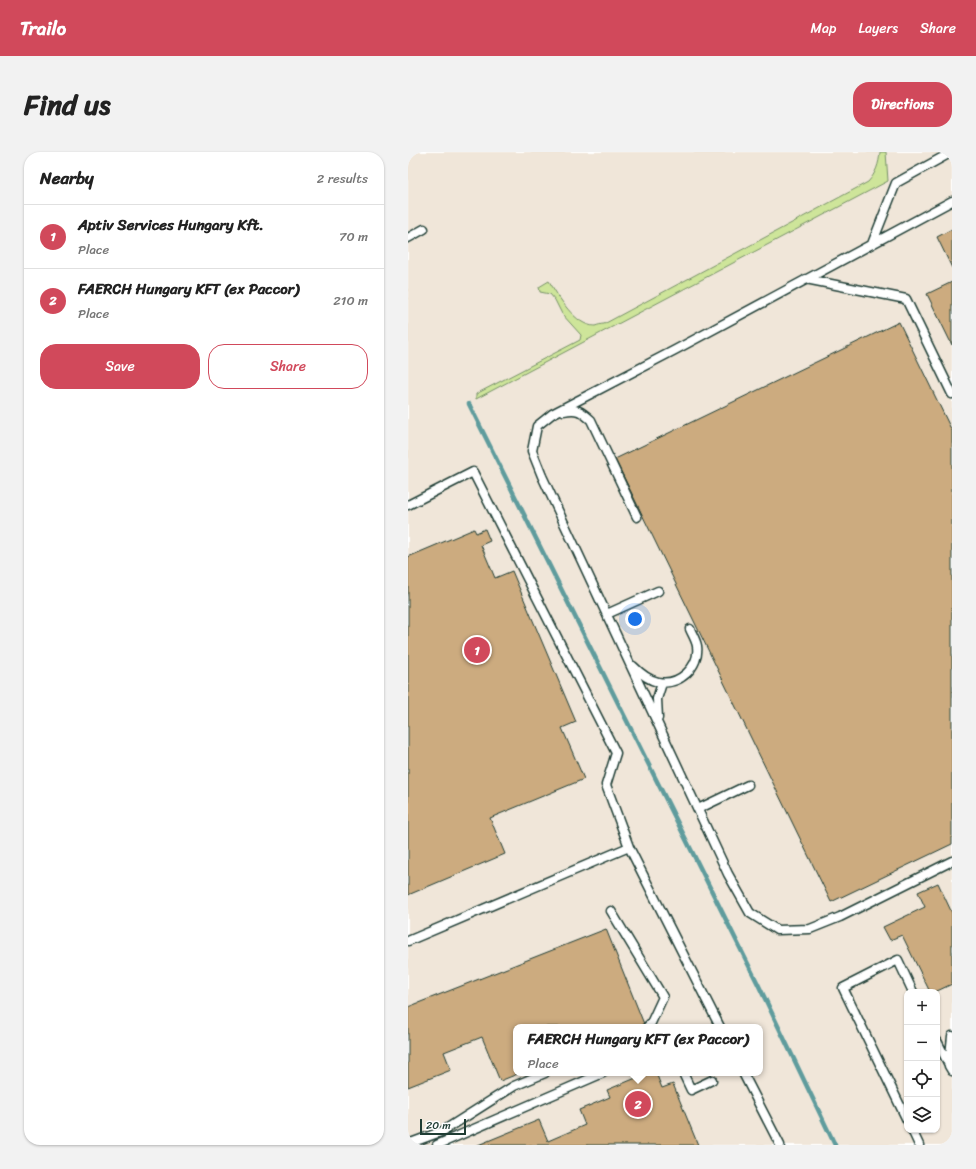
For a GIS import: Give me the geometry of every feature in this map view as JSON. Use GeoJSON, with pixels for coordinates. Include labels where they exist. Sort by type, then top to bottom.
{"type":"FeatureCollection","features":[{"type":"Feature","properties":{"kind":"lane"},"geometry":{"type":"LineString","coordinates":[[872,244],[896,183],[952,152]]}},
{"type":"Feature","properties":{"kind":"lane"},"geometry":{"type":"LineString","coordinates":[[952,201],[675,350],[552,414],[536,426],[532,451],[542,476],[728,874],[750,913],[777,930],[810,929],[840,917],[952,861]]}},
{"type":"Feature","properties":{"kind":"lane"},"geometry":{"type":"LineString","coordinates":[[408,238],[424,229]]}},
{"type":"Feature","properties":{"kind":"lane"},"geometry":{"type":"LineString","coordinates":[[806,280],[906,299],[952,394]]}},
{"type":"Feature","properties":{"kind":"lane"},"geometry":{"type":"LineString","coordinates":[[552,414],[573,409],[582,412],[591,420],[637,517]]}},
{"type":"Feature","properties":{"kind":"lane"},"geometry":{"type":"LineString","coordinates":[[408,505],[473,472],[616,753],[606,785],[629,847],[718,1024]]}},
{"type":"Feature","properties":{"kind":"lane"},"geometry":{"type":"LineString","coordinates":[[607,614],[658,591]]}},
{"type":"Feature","properties":{"kind":"lane"},"geometry":{"type":"LineString","coordinates":[[630,662],[643,675],[657,682],[669,683],[681,678],[692,668],[697,658],[697,645],[690,629]]}},
{"type":"Feature","properties":{"kind":"lane"},"geometry":{"type":"LineString","coordinates":[[658,722],[657,700],[662,682]]}},
{"type":"Feature","properties":{"kind":"lane"},"geometry":{"type":"LineString","coordinates":[[698,809],[748,785]]}},
{"type":"Feature","properties":{"kind":"lane"},"geometry":{"type":"LineString","coordinates":[[408,941],[629,847]]}},
{"type":"Feature","properties":{"kind":"lane"},"geometry":{"type":"LineString","coordinates":[[611,911],[663,997],[650,1024]]}},
{"type":"Feature","properties":{"kind":"lane"},"geometry":{"type":"LineString","coordinates":[[904,1114],[843,988],[898,960],[912,989]]}},
{"type":"Feature","properties":{"kind":"lane"},"geometry":{"type":"LineString","coordinates":[[950,1068],[952,1036]]}},
{"type":"Feature","properties":{"kind":"lane"},"geometry":{"type":"LineString","coordinates":[[940,1047],[950,1068]]}},
{"type":"Feature","properties":{"kind":"lane"},"geometry":{"type":"LineString","coordinates":[[408,1144],[443,1131],[514,1086],[538,1076]]}},
{"type":"Feature","properties":{"kind":"lane"},"geometry":{"type":"LineString","coordinates":[[437,1145],[597,1076]]}},
{"type":"Feature","properties":{"kind":"lane"},"geometry":{"type":"LineString","coordinates":[[684,1076],[691,1090],[712,1080]]}},
{"type":"Feature","properties":{"kind":"lane"},"geometry":{"type":"LineString","coordinates":[[745,1076],[780,1145]]}},
{"type":"Feature","properties":{"kind":"lane"},"geometry":{"type":"LineString","coordinates":[[913,1133],[919,1145]]}},
{"type":"Feature","properties":{"kind":"shaded area"},"geometry":{"type":"Polygon","coordinates":[[[408,152],[952,152],[952,1145],[408,1145],[408,152]]]}},
{"type":"Feature","properties":{"kind":"green space"},"geometry":{"type":"Polygon","coordinates":[[[880,152],[886,152],[888,181],[476,399],[476,394],[580,340],[581,335],[562,314],[555,300],[550,294],[540,292],[539,287],[549,281],[574,316],[588,325],[595,326],[604,324],[868,182],[877,168],[880,152]]]}},
{"type":"Feature","properties":{"kind":"building"},"geometry":{"type":"Polygon","coordinates":[[[952,229],[952,268],[937,237],[952,229]]]}},
{"type":"Feature","properties":{"kind":"building"},"geometry":{"type":"Polygon","coordinates":[[[952,282],[952,345],[927,294],[952,282]]]}},
{"type":"Feature","properties":{"kind":"building"},"geometry":{"type":"Polygon","coordinates":[[[899,322],[952,431],[952,844],[831,902],[615,459],[899,322]]]}},
{"type":"Feature","properties":{"kind":"building"},"geometry":{"type":"Polygon","coordinates":[[[474,529],[476,533],[485,529],[490,541],[481,545],[495,578],[512,571],[576,722],[562,728],[584,779],[490,818],[505,854],[408,895],[408,557],[474,529]]]}},
{"type":"Feature","properties":{"kind":"building"},"geometry":{"type":"Polygon","coordinates":[[[938,883],[952,913],[952,984],[940,990],[929,989],[902,935],[890,940],[883,927],[925,907],[918,892],[938,883]]]}},
{"type":"Feature","properties":{"kind":"building"},"geometry":{"type":"Polygon","coordinates":[[[606,929],[644,1024],[513,1024],[513,1076],[500,1081],[482,1037],[444,1052],[451,1070],[408,1087],[408,1007],[606,929]]]}},
{"type":"Feature","properties":{"kind":"building"},"geometry":{"type":"Polygon","coordinates":[[[641,1076],[657,1076],[662,1088],[673,1084],[698,1145],[478,1145],[539,1120],[548,1141],[585,1125],[579,1110],[610,1097],[607,1090],[641,1076]]]}},
{"type":"Feature","properties":{"kind":"waterway"},"geometry":{"type":"LineString","coordinates":[[469,404],[758,984],[835,1145]]}},
{"type":"Feature","properties":{"kind":"place","name":"Aptiv Services Hungary Kft."},"geometry":{"type":"Point","coordinates":[477,650]}},
{"type":"Feature","properties":{"kind":"place","name":"FAERCH Hungary KFT (ex Paccor)"},"geometry":{"type":"Point","coordinates":[638,1104]}}]}
